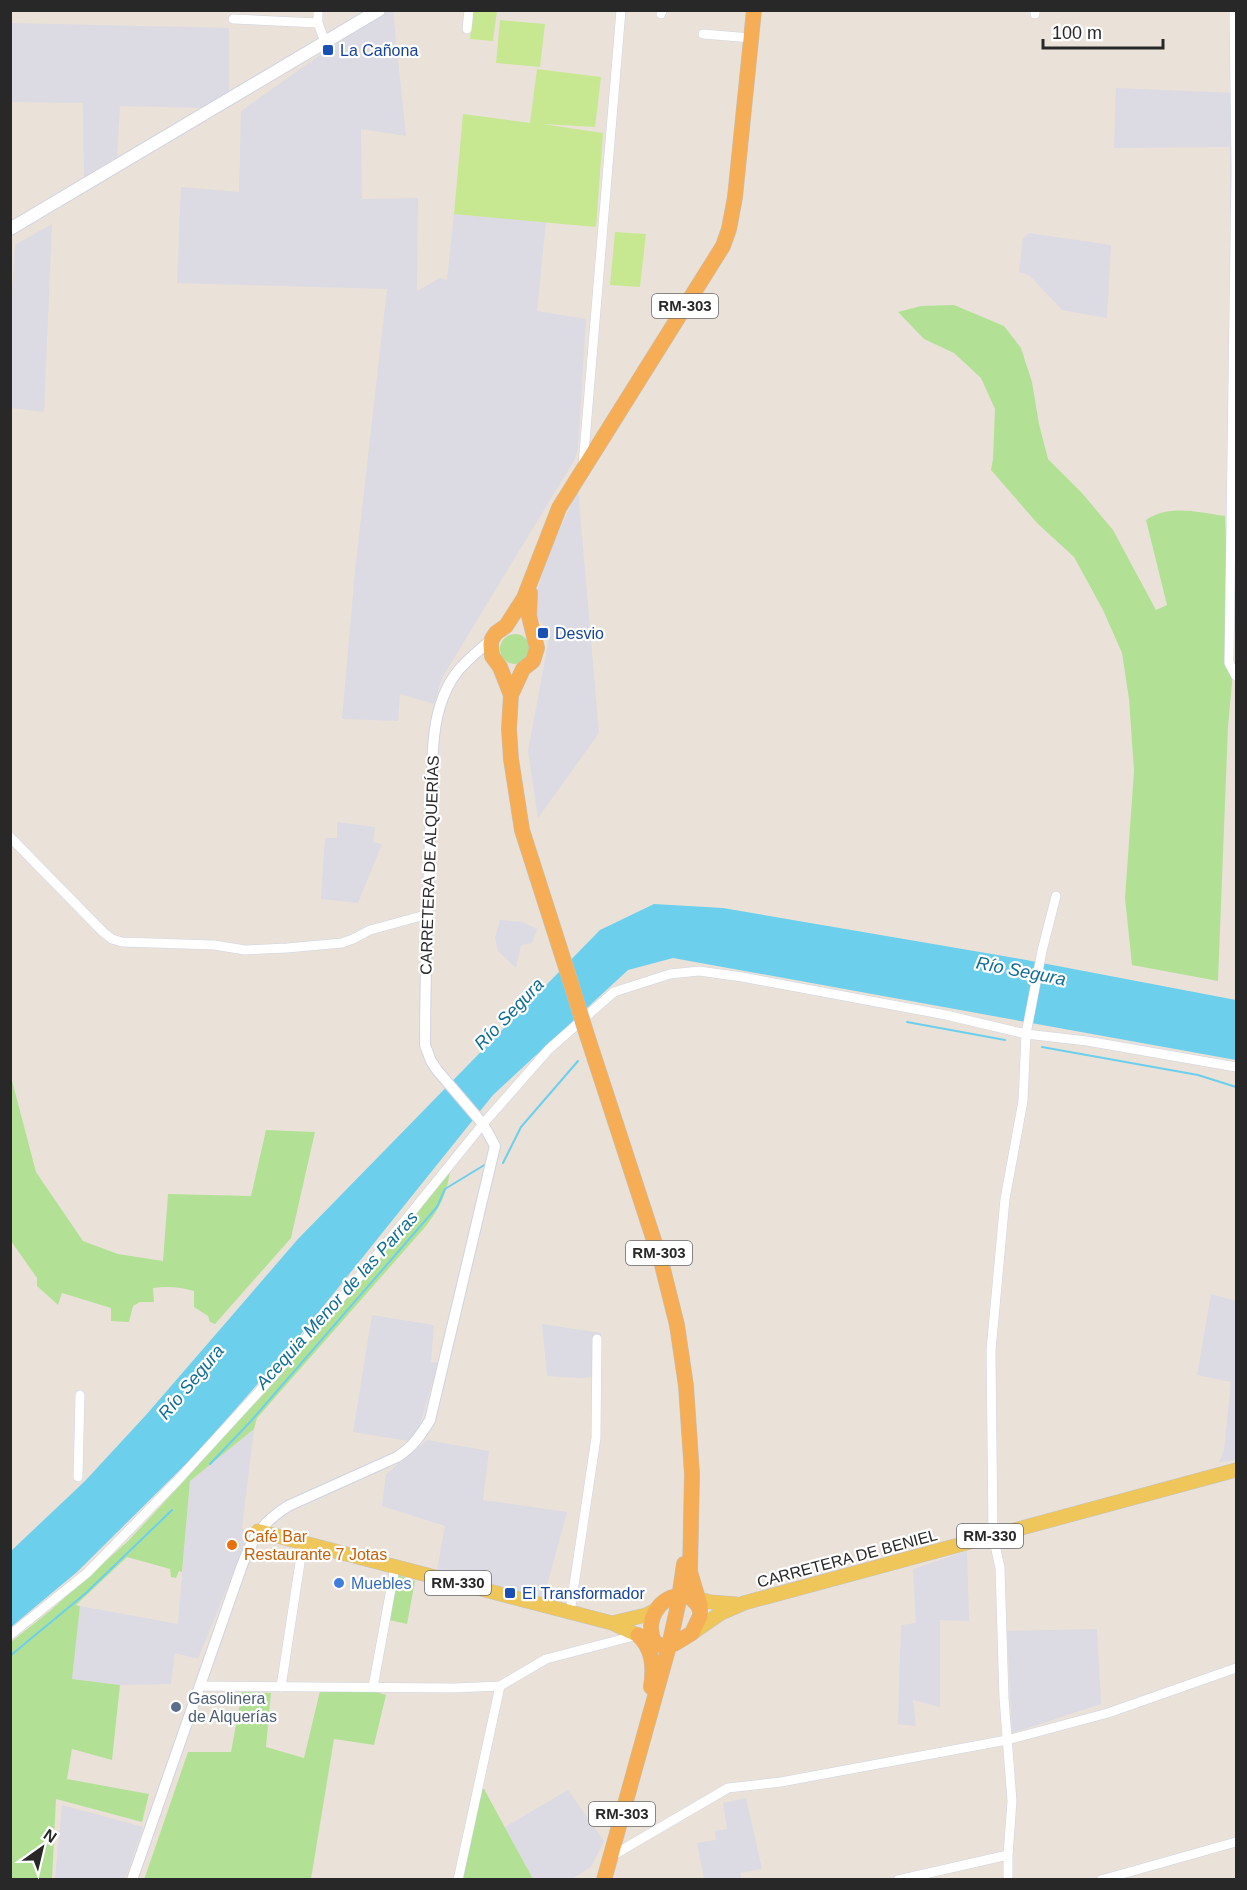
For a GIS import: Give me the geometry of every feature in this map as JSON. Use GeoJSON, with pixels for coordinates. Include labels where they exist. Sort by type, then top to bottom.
{"type":"FeatureCollection","features":[{"type":"Feature","properties":{"kind":"highway","name":"RM-303"},"geometry":{"type":"LineString","coordinates":[[511,695],[490,650],[492,639],[500,629],[506,626],[524,598],[559,508],[723,246],[735,197],[754,10]]}},
{"type":"Feature","properties":{"kind":"highway","name":"RM-303"},"geometry":{"type":"LineString","coordinates":[[533,575],[528,598],[532,634],[536,641],[536,655],[533,661],[523,669],[511,695],[511,759],[520,819],[531,860],[662,1265],[677,1325],[687,1397],[691,1486]]}},
{"type":"Feature","properties":{"kind":"highway"},"geometry":{"type":"LineString","coordinates":[[506,626],[521,626],[532,634]]}},
{"type":"Feature","properties":{"kind":"highway"},"geometry":{"type":"LineString","coordinates":[[497,664],[511,671],[523,669]]}},
{"type":"Feature","properties":{"kind":"highway"},"geometry":{"type":"LineString","coordinates":[[641,1749],[670,1671],[699,1621],[690,1572],[691,1486]]}},
{"type":"Feature","properties":{"kind":"highway"},"geometry":{"type":"LineString","coordinates":[[641,1749],[652,1683],[652,1640],[658,1609],[672,1584],[677,1569],[691,1486]]}},
{"type":"Feature","properties":{"kind":"highway"},"geometry":{"type":"LineString","coordinates":[[658,1609],[670,1598],[696,1599]]}},
{"type":"Feature","properties":{"kind":"highway"},"geometry":{"type":"LineString","coordinates":[[652,1640],[696,1599]]}},
{"type":"Feature","properties":{"kind":"highway"},"geometry":{"type":"LineString","coordinates":[[652,1640],[692,1633]]}},
{"type":"Feature","properties":{"kind":"highway","name":"RM-303"},"geometry":{"type":"LineString","coordinates":[[604,1880],[641,1749]]}},
{"type":"Feature","properties":{"kind":"main road"},"geometry":{"type":"LineString","coordinates":[[10,229],[379,10]]}},
{"type":"Feature","properties":{"kind":"main road","name":"CARRETERA DE BENIEL"},"geometry":{"type":"LineString","coordinates":[[744,1603],[1236,1470]]}},
{"type":"Feature","properties":{"kind":"main road","name":"RM-330"},"geometry":{"type":"LineString","coordinates":[[258,1531],[612,1623]]}},
{"type":"Feature","properties":{"kind":"main road"},"geometry":{"type":"LineString","coordinates":[[696,1599],[744,1603]]}},
{"type":"Feature","properties":{"kind":"main road"},"geometry":{"type":"LineString","coordinates":[[692,1633],[721,1613],[744,1603]]}},
{"type":"Feature","properties":{"kind":"main road"},"geometry":{"type":"LineString","coordinates":[[612,1623],[646,1615],[658,1609]]}},
{"type":"Feature","properties":{"kind":"main road"},"geometry":{"type":"LineString","coordinates":[[612,1623],[652,1640]]}},
{"type":"Feature","properties":{"kind":"street"},"geometry":{"type":"LineString","coordinates":[[318,10],[318,23],[325,42]]}},
{"type":"Feature","properties":{"kind":"street"},"geometry":{"type":"LineString","coordinates":[[467,29],[468,10]]}},
{"type":"Feature","properties":{"kind":"street"},"geometry":{"type":"LineString","coordinates":[[583,470],[621,10]]}},
{"type":"Feature","properties":{"kind":"street"},"geometry":{"type":"LineString","coordinates":[[1234,10],[1236,171],[1228,663],[1236,676]]}},
{"type":"Feature","properties":{"kind":"street"},"geometry":{"type":"LineString","coordinates":[[233,19],[318,23]]}},
{"type":"Feature","properties":{"kind":"street"},"geometry":{"type":"LineString","coordinates":[[703,34],[751,38]]}},
{"type":"Feature","properties":{"kind":"street","name":"CARRETERA DE ALQUERÍAS"},"geometry":{"type":"LineString","coordinates":[[258,1531],[271,1516],[288,1506],[408,1451],[418,1441],[430,1420],[495,1146],[483,1124],[431,1061],[424,1045],[430,845],[437,720],[448,687],[463,663],[492,639]]}},
{"type":"Feature","properties":{"kind":"street"},"geometry":{"type":"LineString","coordinates":[[470,656],[477,656],[497,664]]}},
{"type":"Feature","properties":{"kind":"street"},"geometry":{"type":"LineString","coordinates":[[10,837],[103,932],[112,939],[122,942],[214,945],[245,950],[287,948],[342,942],[370,930],[429,914]]}},
{"type":"Feature","properties":{"kind":"street"},"geometry":{"type":"LineString","coordinates":[[1008,1880],[1012,1801],[1004,1698],[1000,1568],[993,1536],[991,1350],[1005,1199],[1023,1101],[1026,1034],[1042,951],[1056,896]]}},
{"type":"Feature","properties":{"kind":"street"},"geometry":{"type":"LineString","coordinates":[[10,1635],[87,1573],[185,1473],[359,1277],[483,1124],[549,1049],[614,992],[670,974],[699,971],[742,977],[946,1016],[1026,1034],[1087,1041],[1236,1066]]}},
{"type":"Feature","properties":{"kind":"street"},"geometry":{"type":"LineString","coordinates":[[570,1612],[596,1438],[597,1339]]}},
{"type":"Feature","properties":{"kind":"street"},"geometry":{"type":"LineString","coordinates":[[78,1477],[80,1395]]}},
{"type":"Feature","properties":{"kind":"street"},"geometry":{"type":"LineString","coordinates":[[132,1880],[241,1568],[258,1531]]}},
{"type":"Feature","properties":{"kind":"street"},"geometry":{"type":"LineString","coordinates":[[281,1687],[303,1543]]}},
{"type":"Feature","properties":{"kind":"street"},"geometry":{"type":"LineString","coordinates":[[373,1687],[395,1567]]}},
{"type":"Feature","properties":{"kind":"street"},"geometry":{"type":"LineString","coordinates":[[200,1686],[454,1688],[500,1686],[546,1659],[652,1640]]}},
{"type":"Feature","properties":{"kind":"street"},"geometry":{"type":"LineString","coordinates":[[610,1857],[728,1788],[781,1782],[1007,1740],[1108,1713],[1236,1668]]}},
{"type":"Feature","properties":{"kind":"street"},"geometry":{"type":"LineString","coordinates":[[458,1880],[500,1686]]}},
{"type":"Feature","properties":{"kind":"street"},"geometry":{"type":"LineString","coordinates":[[1101,1880],[1236,1842]]}},
{"type":"Feature","properties":{"kind":"street"},"geometry":{"type":"LineString","coordinates":[[898,1880],[1008,1855]]}},
{"type":"Feature","properties":{"kind":"shaded area"},"geometry":{"type":"Polygon","coordinates":[[[382,11],[393,11],[406,136],[361,129],[362,199],[418,198],[417,291],[440,278],[447,280],[454,214],[546,222],[537,311],[586,319],[578,448],[575,459],[442,678],[434,704],[400,694],[398,721],[342,719],[355,571],[387,289],[177,283],[181,187],[239,192],[241,111],[382,11]]]}},
{"type":"Feature","properties":{"kind":"shaded area"},"geometry":{"type":"Polygon","coordinates":[[[11,23],[229,28],[229,91],[206,108],[120,106],[117,157],[84,177],[83,103],[11,102],[11,23]]]}},
{"type":"Feature","properties":{"kind":"shaded area"},"geometry":{"type":"Polygon","coordinates":[[[1116,88],[1236,93],[1230,287],[1230,147],[1114,148],[1116,88]]]}},
{"type":"Feature","properties":{"kind":"shaded area"},"geometry":{"type":"Polygon","coordinates":[[[52,224],[44,412],[11,408],[10,323],[15,245],[52,224]]]}},
{"type":"Feature","properties":{"kind":"shaded area"},"geometry":{"type":"Polygon","coordinates":[[[1029,233],[1111,245],[1107,318],[1062,310],[1029,275],[1019,272],[1023,238],[1029,233]]]}},
{"type":"Feature","properties":{"kind":"shaded area"},"geometry":{"type":"Polygon","coordinates":[[[578,489],[599,733],[538,818],[528,751],[550,633],[535,615],[536,595],[546,560],[578,489]]]}},
{"type":"Feature","properties":{"kind":"shaded area"},"geometry":{"type":"Polygon","coordinates":[[[337,822],[375,827],[373,842],[382,844],[358,903],[321,899],[325,838],[337,838],[337,822]]]}},
{"type":"Feature","properties":{"kind":"shaded area"},"geometry":{"type":"Polygon","coordinates":[[[500,920],[522,922],[537,929],[532,943],[521,945],[516,968],[498,951],[495,938],[500,920]]]}},
{"type":"Feature","properties":{"kind":"shaded area"},"geometry":{"type":"Polygon","coordinates":[[[1211,1294],[1236,1301],[1236,1460],[1219,1462],[1224,1450],[1231,1382],[1197,1375],[1211,1294]]]}},
{"type":"Feature","properties":{"kind":"shaded area"},"geometry":{"type":"Polygon","coordinates":[[[372,1315],[434,1325],[431,1362],[438,1363],[418,1431],[409,1441],[353,1432],[372,1315]]]}},
{"type":"Feature","properties":{"kind":"shaded area"},"geometry":{"type":"Polygon","coordinates":[[[542,1324],[601,1333],[602,1375],[583,1378],[547,1376],[542,1324]]]}},
{"type":"Feature","properties":{"kind":"shaded area"},"geometry":{"type":"Polygon","coordinates":[[[254,1429],[242,1528],[249,1533],[198,1659],[175,1653],[171,1684],[120,1685],[72,1679],[80,1606],[178,1624],[190,1481],[254,1429]]]}},
{"type":"Feature","properties":{"kind":"shaded area"},"geometry":{"type":"Polygon","coordinates":[[[427,1440],[489,1451],[483,1500],[567,1512],[543,1600],[437,1570],[445,1526],[382,1506],[386,1474],[427,1440]]]}},
{"type":"Feature","properties":{"kind":"shaded area"},"geometry":{"type":"Polygon","coordinates":[[[967,1551],[969,1621],[940,1620],[940,1707],[913,1700],[916,1726],[898,1724],[901,1625],[916,1623],[913,1569],[967,1551]]]}},
{"type":"Feature","properties":{"kind":"shaded area"},"geometry":{"type":"Polygon","coordinates":[[[1097,1629],[1101,1704],[1012,1733],[1007,1631],[1097,1629]]]}},
{"type":"Feature","properties":{"kind":"shaded area"},"geometry":{"type":"Polygon","coordinates":[[[568,1790],[604,1841],[591,1867],[572,1879],[533,1879],[505,1827],[568,1790]]]}},
{"type":"Feature","properties":{"kind":"shaded area"},"geometry":{"type":"Polygon","coordinates":[[[746,1798],[762,1869],[740,1873],[742,1879],[704,1879],[697,1843],[716,1840],[715,1831],[727,1829],[723,1803],[746,1798]]]}},
{"type":"Feature","properties":{"kind":"shaded area"},"geometry":{"type":"Polygon","coordinates":[[[62,1805],[143,1827],[125,1879],[55,1879],[62,1805]]]}},
{"type":"Feature","properties":{"kind":"green space"},"geometry":{"type":"Polygon","coordinates":[[[473,11],[497,11],[493,41],[470,39],[473,11]]]}},
{"type":"Feature","properties":{"kind":"green space"},"geometry":{"type":"Polygon","coordinates":[[[500,20],[545,24],[540,67],[496,63],[500,20]]]}},
{"type":"Feature","properties":{"kind":"green space"},"geometry":{"type":"Polygon","coordinates":[[[537,69],[601,77],[595,127],[542,124],[603,133],[596,227],[454,214],[463,114],[530,123],[537,69]]]}},
{"type":"Feature","properties":{"kind":"green space"},"geometry":{"type":"Polygon","coordinates":[[[615,232],[646,234],[640,287],[610,285],[615,232]]]}},
{"type":"Feature","properties":{"kind":"green space"},"geometry":{"type":"Polygon","coordinates":[[[954,305],[1004,326],[1021,348],[1032,382],[1048,459],[1082,493],[1113,530],[1156,610],[1167,605],[1146,520],[1164,512],[1174,511],[1194,511],[1225,516],[1232,683],[1228,727],[1218,981],[1132,965],[1125,898],[1134,771],[1129,699],[1122,653],[1103,610],[1074,557],[1037,523],[991,470],[995,409],[981,378],[954,353],[924,339],[898,312],[921,306],[954,305]]]}},
{"type":"Feature","properties":{"kind":"green space"},"geometry":{"type":"Polygon","coordinates":[[[515,634],[525,639],[530,649],[525,659],[515,664],[505,659],[500,649],[505,639],[515,634]]]}},
{"type":"Feature","properties":{"kind":"green space"},"geometry":{"type":"Polygon","coordinates":[[[10,1073],[36,1172],[83,1241],[118,1254],[163,1261],[168,1194],[251,1196],[266,1130],[315,1132],[291,1238],[215,1324],[210,1322],[208,1316],[194,1307],[194,1291],[179,1288],[153,1288],[154,1302],[140,1302],[133,1306],[129,1322],[111,1321],[111,1308],[62,1293],[58,1305],[37,1286],[37,1278],[11,1241],[10,1073]]]}},
{"type":"Feature","properties":{"kind":"green space"},"geometry":{"type":"Polygon","coordinates":[[[451,1166],[443,1198],[426,1226],[257,1418],[254,1429],[190,1481],[182,1572],[179,1571],[176,1578],[171,1577],[170,1569],[127,1557],[76,1605],[80,1606],[72,1679],[120,1685],[112,1760],[72,1749],[67,1779],[149,1794],[142,1822],[56,1799],[52,1879],[11,1880],[11,1642],[51,1610],[128,1541],[185,1480],[306,1338],[405,1230],[451,1166]]]}},
{"type":"Feature","properties":{"kind":"green space"},"geometry":{"type":"Polygon","coordinates":[[[397,1575],[415,1581],[407,1624],[389,1620],[397,1575]]]}},
{"type":"Feature","properties":{"kind":"green space"},"geometry":{"type":"Polygon","coordinates":[[[320,1691],[373,1691],[386,1695],[374,1745],[334,1739],[311,1879],[144,1880],[188,1752],[231,1752],[242,1692],[271,1693],[266,1747],[304,1758],[320,1691]]]}},
{"type":"Feature","properties":{"kind":"green space"},"geometry":{"type":"Polygon","coordinates":[[[481,1789],[484,1789],[533,1879],[461,1880],[481,1789]]]}},
{"type":"Feature","properties":{"kind":"water","name":"Río Segura"},"geometry":{"type":"Polygon","coordinates":[[[654,904],[723,908],[1021,959],[1236,1000],[1236,1060],[673,958],[628,970],[493,1095],[297,1339],[197,1453],[77,1572],[11,1627],[11,1551],[85,1481],[146,1415],[298,1239],[600,930],[654,904]]]}},
{"type":"Feature","properties":{"kind":"waterway","name":"Acequia Menor de las Parras"},"geometry":{"type":"LineString","coordinates":[[907,1022],[1005,1040]]}},
{"type":"Feature","properties":{"kind":"waterway","name":"Acequia Menor de las Parras"},"geometry":{"type":"LineString","coordinates":[[1042,1047],[1198,1075],[1236,1087]]}},
{"type":"Feature","properties":{"kind":"waterway","name":"Acequia Menor de las Parras"},"geometry":{"type":"LineString","coordinates":[[503,1163],[521,1127],[578,1061]]}},
{"type":"Feature","properties":{"kind":"waterway","name":"Acequia Menor de las Parras"},"geometry":{"type":"LineString","coordinates":[[210,1464],[251,1421],[437,1207],[445,1189],[486,1164]]}},
{"type":"Feature","properties":{"kind":"waterway","name":"Acequia Menor de las Parras"},"geometry":{"type":"LineString","coordinates":[[10,1656],[86,1593],[172,1510]]}},
{"type":"Feature","properties":{"kind":"place","name":"La Cañona"},"geometry":{"type":"Point","coordinates":[328,50]}},
{"type":"Feature","properties":{"kind":"place","name":"Desvio"},"geometry":{"type":"Point","coordinates":[543,633]}},
{"type":"Feature","properties":{"kind":"place","name":"Café Bar Restaurante 7 Jotas"},"geometry":{"type":"Point","coordinates":[232,1545]}},
{"type":"Feature","properties":{"kind":"place","name":"Muebles"},"geometry":{"type":"Point","coordinates":[339,1583]}},
{"type":"Feature","properties":{"kind":"place","name":"El Transformador"},"geometry":{"type":"Point","coordinates":[510,1593]}},
{"type":"Feature","properties":{"kind":"place","name":"Gasolinera de Alquerías"},"geometry":{"type":"Point","coordinates":[176,1707]}}]}
